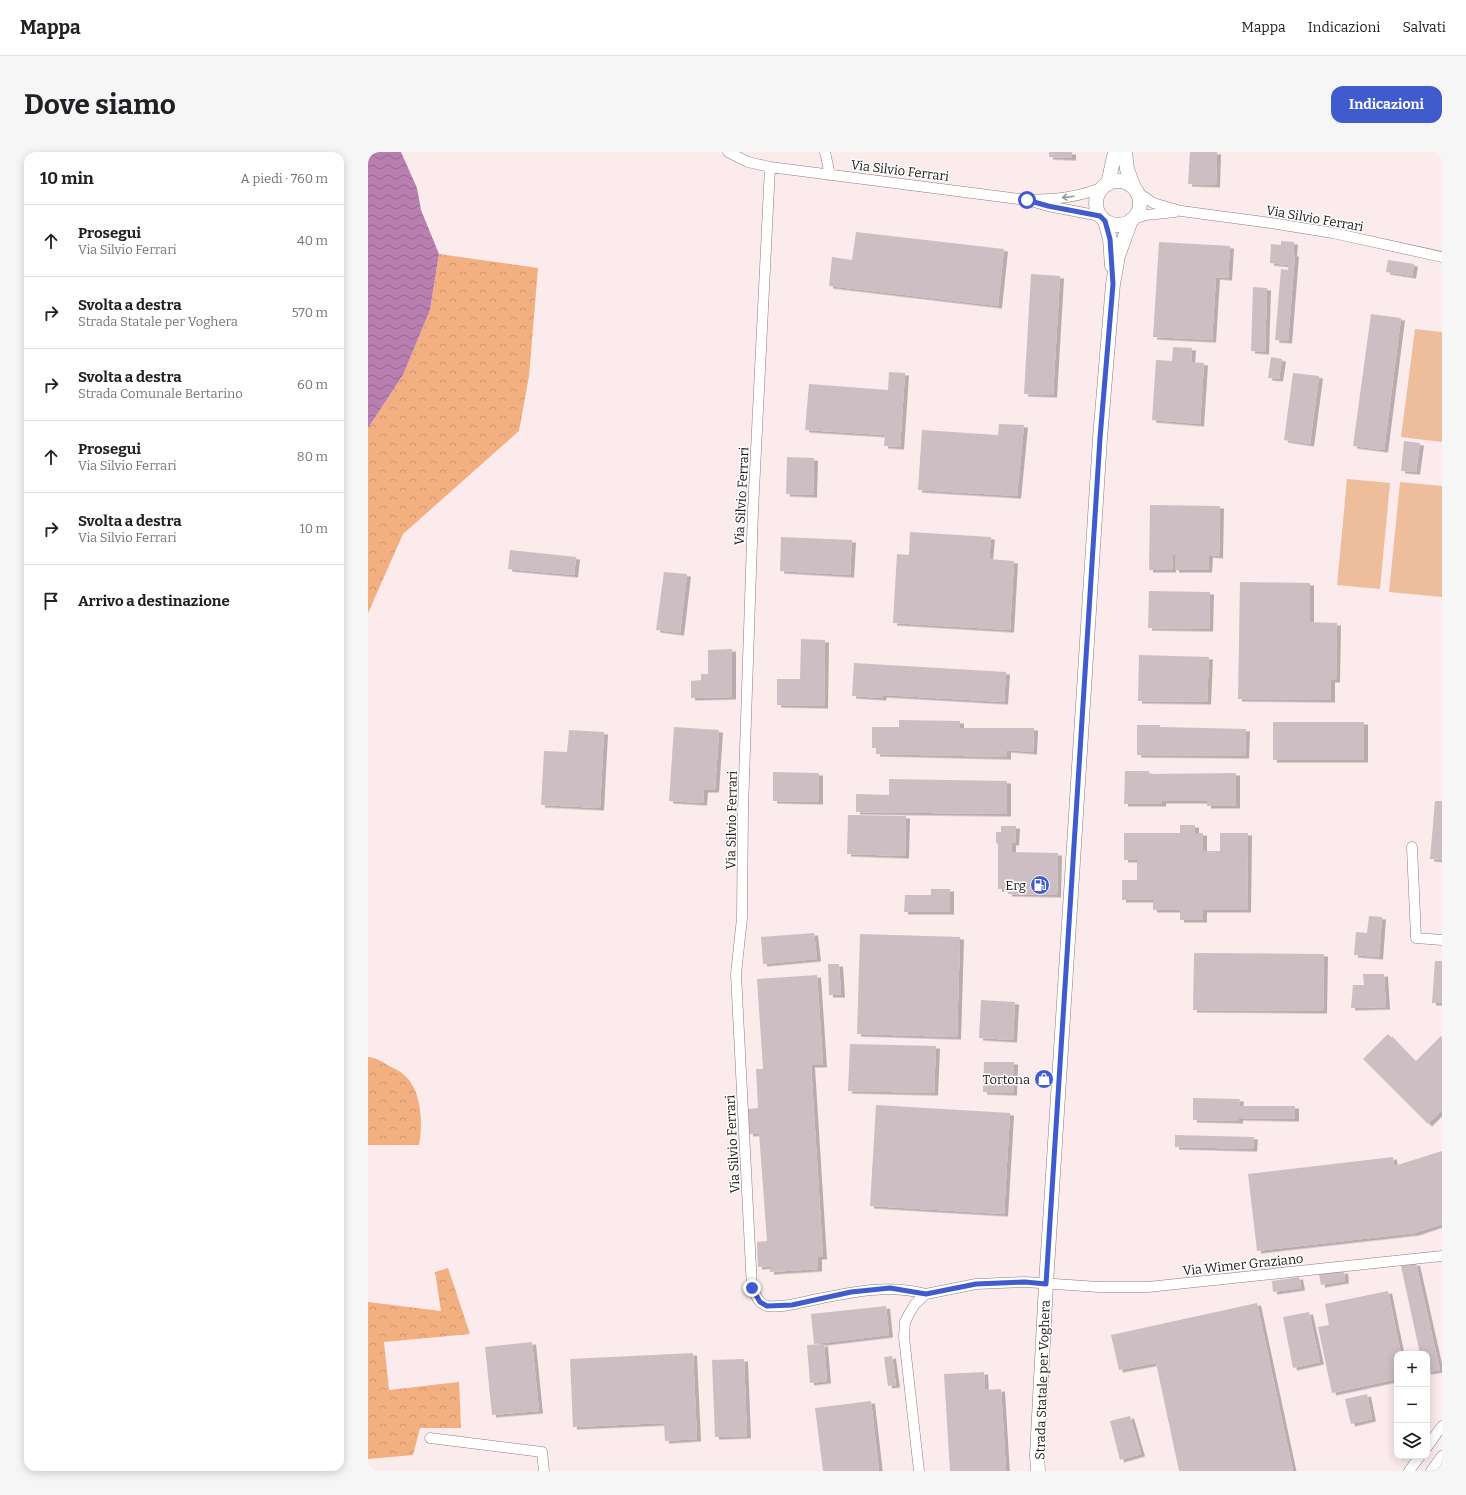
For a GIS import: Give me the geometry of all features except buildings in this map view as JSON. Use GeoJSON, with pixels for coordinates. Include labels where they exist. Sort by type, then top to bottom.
{"type":"FeatureCollection","features":[{"type":"Feature","properties":{"kind":"main road","name":"Strada Statale per Voghera"},"geometry":{"type":"LineString","coordinates":[[1113,284],[1110,239],[1096,201],[1098,194],[1107,185],[1115,152]]}},
{"type":"Feature","properties":{"kind":"main road","name":"Strada Statale per Voghera"},"geometry":{"type":"LineString","coordinates":[[1038,1471],[1037,1455],[1046,1284],[1100,438],[1113,284],[1118,256],[1132,220],[1139,207],[1140,200],[1128,169],[1125,152]]}},
{"type":"Feature","properties":{"kind":"main road"},"geometry":{"type":"LineString","coordinates":[[1107,185],[1122,182],[1135,190]]}},
{"type":"Feature","properties":{"kind":"main road"},"geometry":{"type":"LineString","coordinates":[[1103,218],[1120,225],[1132,220]]}},
{"type":"Feature","properties":{"kind":"street","name":"Via Silvio Ferrari"},"geometry":{"type":"LineString","coordinates":[[728,152],[748,162],[770,167],[1027,200],[1103,218]]}},
{"type":"Feature","properties":{"kind":"street"},"geometry":{"type":"LineString","coordinates":[[826,152],[830,175]]}},
{"type":"Feature","properties":{"kind":"street","name":"Via Silvio Ferrari"},"geometry":{"type":"LineString","coordinates":[[770,167],[753,511],[742,918],[736,974],[752,1288],[760,1302],[767,1306],[792,1305],[851,1292],[890,1288],[926,1294]]}},
{"type":"Feature","properties":{"kind":"street","name":"Via Silvio Ferrari"},"geometry":{"type":"LineString","coordinates":[[1027,200],[1069,198],[1082,195],[1107,185]]}},
{"type":"Feature","properties":{"kind":"street","name":"Via Silvio Ferrari"},"geometry":{"type":"LineString","coordinates":[[1135,190],[1153,202],[1181,212]]}},
{"type":"Feature","properties":{"kind":"street","name":"Via Silvio Ferrari"},"geometry":{"type":"LineString","coordinates":[[1132,220],[1146,215],[1181,212],[1271,223],[1332,233],[1442,257]]}},
{"type":"Feature","properties":{"kind":"street"},"geometry":{"type":"LineString","coordinates":[[1412,847],[1416,938],[1442,940]]}},
{"type":"Feature","properties":{"kind":"street","name":"Via Wimer Graziano"},"geometry":{"type":"LineString","coordinates":[[926,1294],[976,1284],[1025,1282],[1099,1287],[1148,1287],[1442,1256]]}},
{"type":"Feature","properties":{"kind":"street"},"geometry":{"type":"LineString","coordinates":[[919,1471],[904,1337],[904,1322],[915,1304],[926,1294]]}},
{"type":"Feature","properties":{"kind":"street"},"geometry":{"type":"LineString","coordinates":[[1430,1443],[1442,1426]]}},
{"type":"Feature","properties":{"kind":"street"},"geometry":{"type":"LineString","coordinates":[[430,1438],[542,1452],[544,1471]]}},
{"type":"Feature","properties":{"kind":"street"},"geometry":{"type":"LineString","coordinates":[[1432,1471],[1442,1456]]}},
{"type":"Feature","properties":{"kind":"street"},"geometry":{"type":"LineString","coordinates":[[1409,1471],[1418,1459]]}},
{"type":"Feature","properties":{"kind":"green space"},"geometry":{"type":"Polygon","coordinates":[[[439,254],[538,268],[529,376],[519,431],[403,534],[368,613],[368,428],[403,375],[430,310],[439,254]]]}},
{"type":"Feature","properties":{"kind":"green space"},"geometry":{"type":"Polygon","coordinates":[[[368,1057],[380,1060],[401,1072],[410,1081],[418,1098],[420,1107],[421,1127],[419,1145],[368,1145],[368,1057]]]}},
{"type":"Feature","properties":{"kind":"green space"},"geometry":{"type":"Polygon","coordinates":[[[448,1268],[470,1334],[384,1342],[389,1390],[459,1382],[461,1428],[420,1428],[413,1455],[368,1459],[368,1302],[441,1311],[435,1272],[448,1268]]]}},
{"type":"Feature","properties":{"kind":"shaded area"},"geometry":{"type":"Polygon","coordinates":[[[1415,329],[1442,332],[1442,442],[1401,437],[1415,329]]]}},
{"type":"Feature","properties":{"kind":"shaded area"},"geometry":{"type":"Polygon","coordinates":[[[1347,479],[1390,483],[1380,589],[1337,585],[1347,479]]]}},
{"type":"Feature","properties":{"kind":"shaded area"},"geometry":{"type":"Polygon","coordinates":[[[1400,482],[1442,486],[1442,597],[1389,592],[1400,482]]]}},
{"type":"Feature","properties":{"kind":"water"},"geometry":{"type":"Polygon","coordinates":[[[368,152],[401,152],[417,188],[421,210],[439,254],[430,310],[403,375],[368,428],[368,152]]]}},
{"type":"Feature","properties":{"kind":"place","name":"Erg"},"geometry":{"type":"Point","coordinates":[1040,885]}},
{"type":"Feature","properties":{"kind":"place","name":"Tortona"},"geometry":{"type":"Point","coordinates":[1044,1079]}},
{"type":"Feature","properties":{"kind":"route"},"geometry":{"type":"LineString","coordinates":[[752,1288],[760,1302],[767,1306],[792,1305],[851,1292],[890,1288],[910,1290],[926,1294],[976,1284],[1025,1282],[1046,1284],[1060,1094],[1100,438],[1113,284],[1109,230],[1105,221],[1100,216],[1048,206],[1027,200]]}}]}
